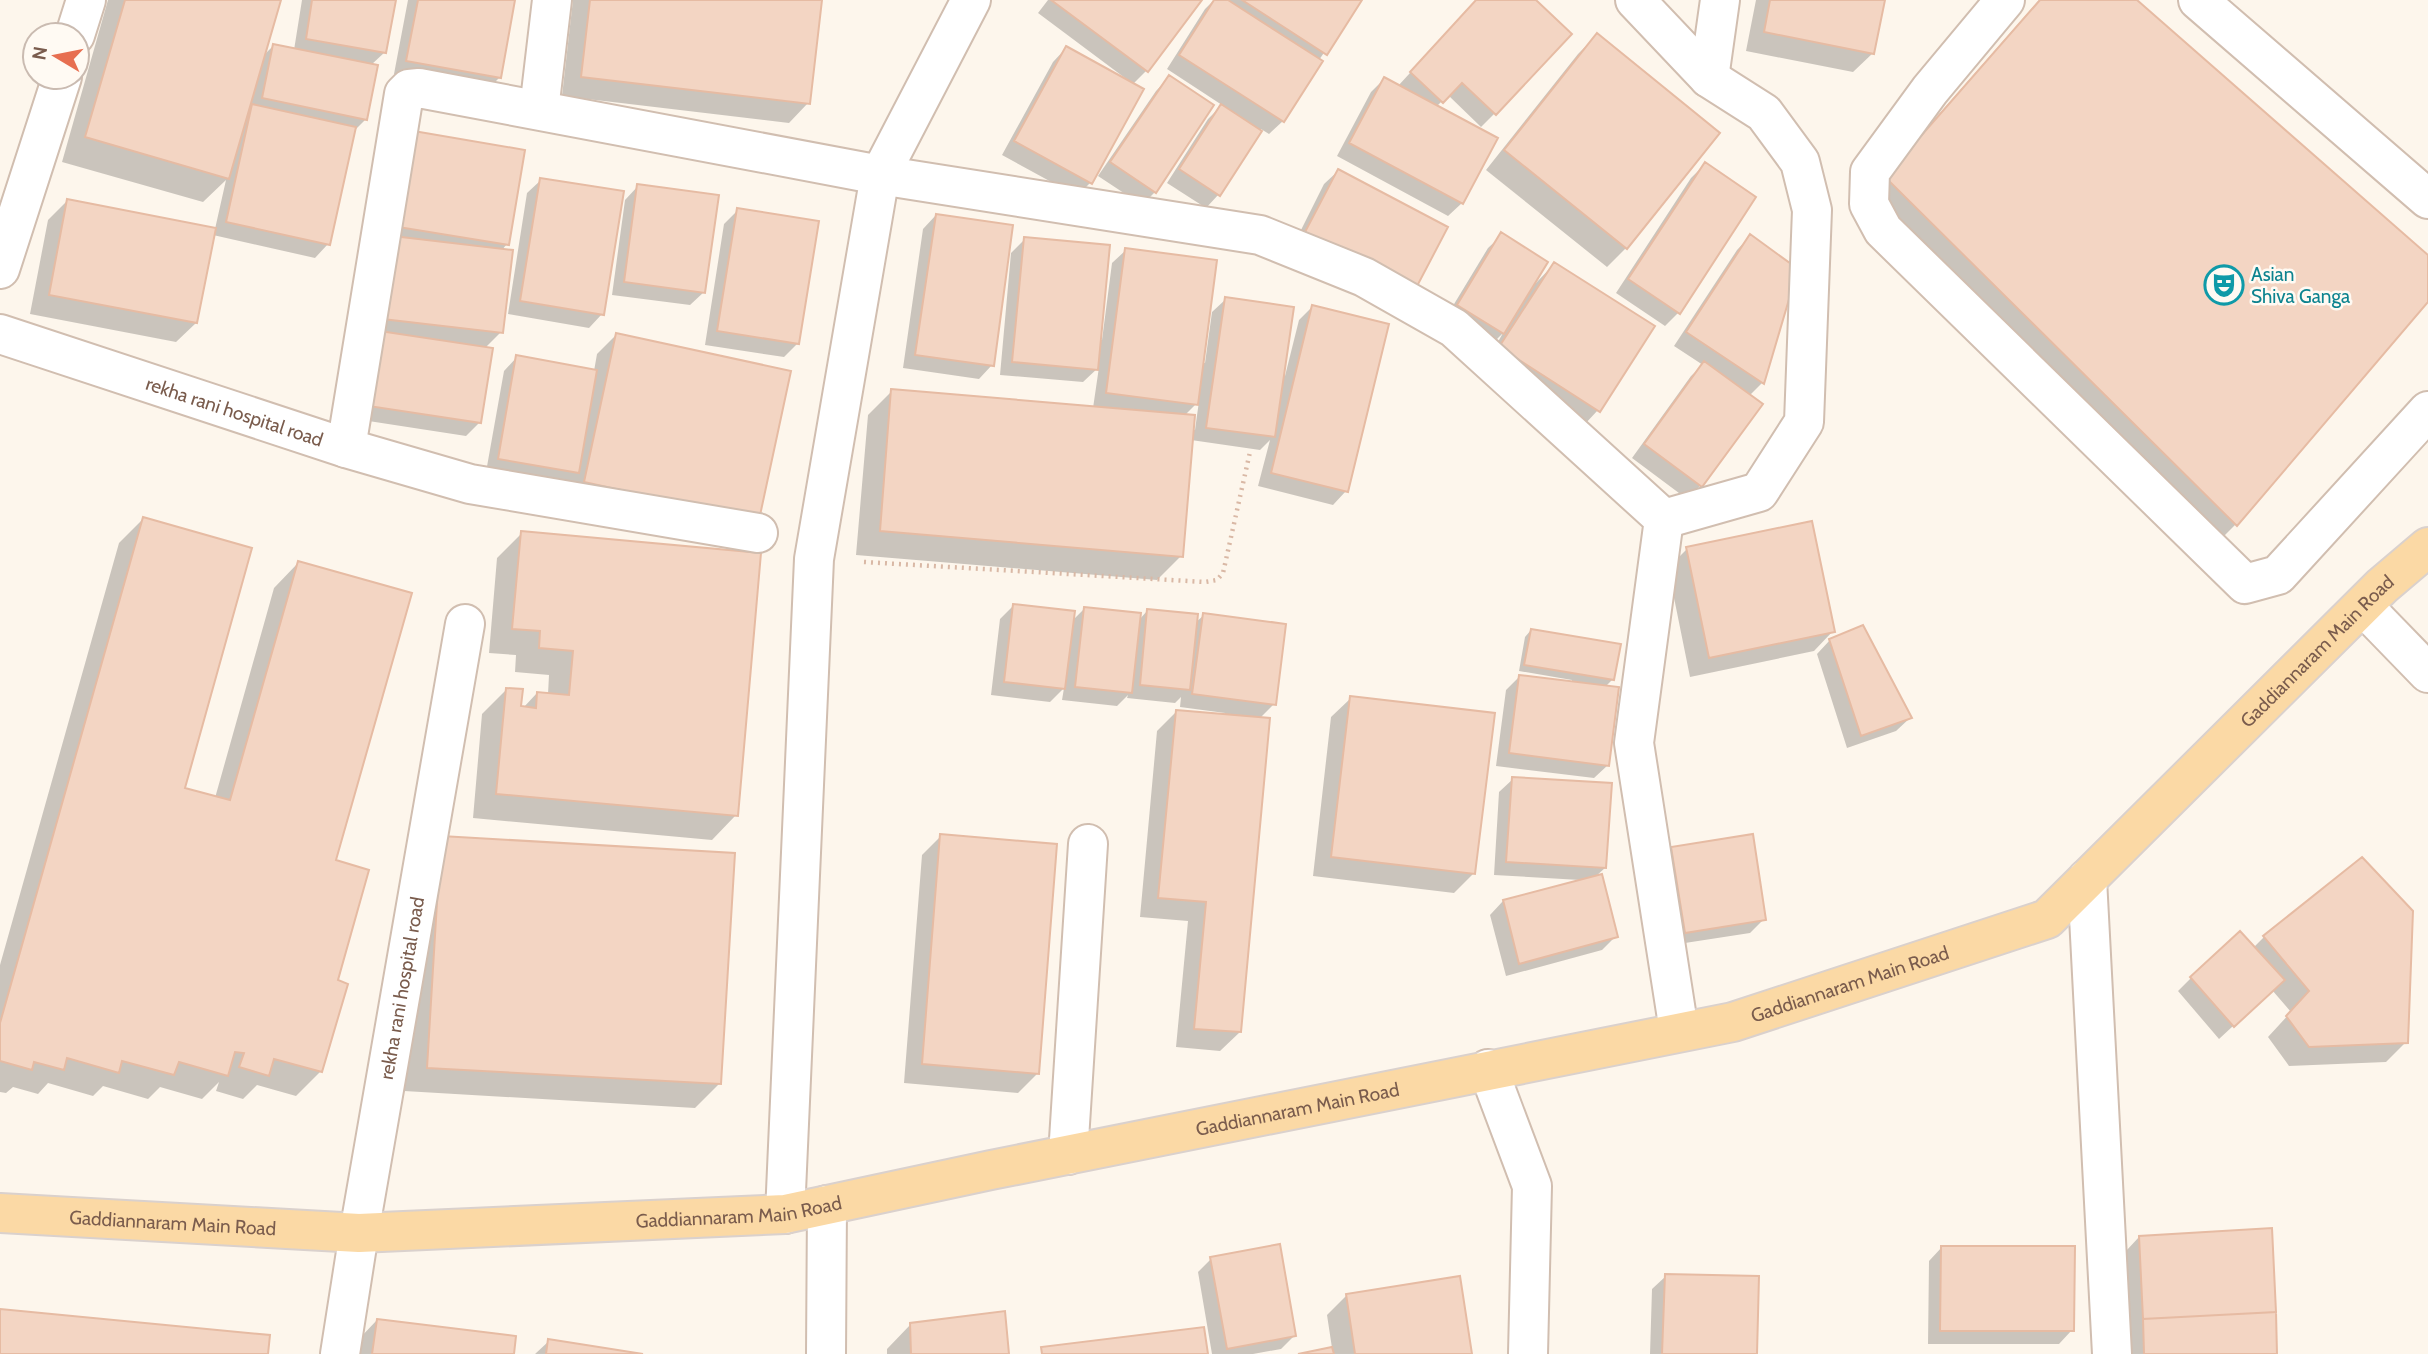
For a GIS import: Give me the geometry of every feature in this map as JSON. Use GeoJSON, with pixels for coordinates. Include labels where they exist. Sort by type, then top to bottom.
{"type":"FeatureCollection","features":[{"type":"Feature","properties":{"kind":"main road","name":"Gaddiannaram Main Road"},"geometry":{"type":"LineString","coordinates":[[0,1213],[359,1233],[785,1214],[1488,1069],[1733,1022],[2047,919],[2363,606],[2428,547]]}},
{"type":"Feature","properties":{"kind":"street"},"geometry":{"type":"LineString","coordinates":[[79,21],[86,0]]}},
{"type":"Feature","properties":{"kind":"street"},"geometry":{"type":"LineString","coordinates":[[539,110],[552,0]]}},
{"type":"Feature","properties":{"kind":"street"},"geometry":{"type":"LineString","coordinates":[[785,1214],[814,559],[880,175],[971,0]]}},
{"type":"Feature","properties":{"kind":"street"},"geometry":{"type":"LineString","coordinates":[[1635,0],[1709,78],[1764,113],[1800,162],[1812,210],[1804,422],[1759,492],[1664,519]]}},
{"type":"Feature","properties":{"kind":"street"},"geometry":{"type":"LineString","coordinates":[[1709,78],[1720,0]]}},
{"type":"Feature","properties":{"kind":"street"},"geometry":{"type":"LineString","coordinates":[[2005,0],[1930,90],[1870,172],[1870,204],[1883,230],[2245,584],[2278,575],[2428,411]]}},
{"type":"Feature","properties":{"kind":"street"},"geometry":{"type":"LineString","coordinates":[[2198,0],[2428,199]]}},
{"type":"Feature","properties":{"kind":"street"},"geometry":{"type":"LineString","coordinates":[[346,447],[404,94],[409,89],[419,88],[880,175],[1260,235],[1364,277],[1454,328],[1664,519]]}},
{"type":"Feature","properties":{"kind":"street"},"geometry":{"type":"LineString","coordinates":[[0,270],[58,91]]}},
{"type":"Feature","properties":{"kind":"street","name":"rekha rani hospital road"},"geometry":{"type":"LineString","coordinates":[[0,334],[346,447],[470,484],[758,533]]}},
{"type":"Feature","properties":{"kind":"street"},"geometry":{"type":"LineString","coordinates":[[1664,519],[1634,743],[1679,1031]]}},
{"type":"Feature","properties":{"kind":"street"},"geometry":{"type":"LineString","coordinates":[[2363,606],[2428,673]]}},
{"type":"Feature","properties":{"kind":"street","name":"rekha rani hospital road"},"geometry":{"type":"LineString","coordinates":[[340,1354],[465,624]]}},
{"type":"Feature","properties":{"kind":"street"},"geometry":{"type":"LineString","coordinates":[[1068,1155],[1088,845]]}},
{"type":"Feature","properties":{"kind":"street"},"geometry":{"type":"LineString","coordinates":[[2087,879],[2112,1354]]}},
{"type":"Feature","properties":{"kind":"street"},"geometry":{"type":"LineString","coordinates":[[1488,1069],[1532,1186],[1528,1354]]}},
{"type":"Feature","properties":{"kind":"street"},"geometry":{"type":"LineString","coordinates":[[826,1354],[827,1205]]}},
{"type":"Feature","properties":{"kind":"path"},"geometry":{"type":"LineString","coordinates":[[814,559],[1191,581],[1217,580],[1223,573],[1250,452]]}},
{"type":"Feature","properties":{"kind":"building"},"geometry":{"type":"Polygon","coordinates":[[[125,0],[281,0],[229,179],[85,137],[125,0]]]}},
{"type":"Feature","properties":{"kind":"building"},"geometry":{"type":"Polygon","coordinates":[[[312,0],[396,0],[386,53],[306,39],[312,0]]]}},
{"type":"Feature","properties":{"kind":"building"},"geometry":{"type":"Polygon","coordinates":[[[418,0],[515,0],[501,78],[406,61],[418,0]]]}},
{"type":"Feature","properties":{"kind":"building"},"geometry":{"type":"Polygon","coordinates":[[[590,0],[822,0],[810,104],[581,77],[590,0]]]}},
{"type":"Feature","properties":{"kind":"building"},"geometry":{"type":"Polygon","coordinates":[[[1051,0],[1202,0],[1148,72],[1051,0]]]}},
{"type":"Feature","properties":{"kind":"building"},"geometry":{"type":"Polygon","coordinates":[[[1214,0],[1228,0],[1323,61],[1284,122],[1179,55],[1214,0]]]}},
{"type":"Feature","properties":{"kind":"building"},"geometry":{"type":"Polygon","coordinates":[[[1242,0],[1362,0],[1327,55],[1242,0]]]}},
{"type":"Feature","properties":{"kind":"building"},"geometry":{"type":"Polygon","coordinates":[[[1476,0],[1536,0],[1572,34],[1496,115],[1462,83],[1443,103],[1410,72],[1476,0]]]}},
{"type":"Feature","properties":{"kind":"building"},"geometry":{"type":"Polygon","coordinates":[[[1770,0],[1885,0],[1874,54],[1764,32],[1770,0]]]}},
{"type":"Feature","properties":{"kind":"building"},"geometry":{"type":"Polygon","coordinates":[[[2040,0],[2137,0],[2428,255],[2428,302],[2237,526],[1885,177],[2040,0]]]}},
{"type":"Feature","properties":{"kind":"building"},"geometry":{"type":"Polygon","coordinates":[[[1597,33],[1720,133],[1627,249],[1504,150],[1597,33]]]}},
{"type":"Feature","properties":{"kind":"building"},"geometry":{"type":"Polygon","coordinates":[[[273,44],[378,65],[367,120],[262,98],[273,44]]]}},
{"type":"Feature","properties":{"kind":"building"},"geometry":{"type":"Polygon","coordinates":[[[1066,46],[1144,89],[1092,184],[1014,141],[1066,46]]]}},
{"type":"Feature","properties":{"kind":"building"},"geometry":{"type":"Polygon","coordinates":[[[1169,75],[1214,105],[1156,193],[1110,162],[1169,75]]]}},
{"type":"Feature","properties":{"kind":"building"},"geometry":{"type":"Polygon","coordinates":[[[1384,77],[1498,138],[1463,204],[1349,143],[1384,77]]]}},
{"type":"Feature","properties":{"kind":"building"},"geometry":{"type":"Polygon","coordinates":[[[252,104],[356,127],[330,245],[226,222],[252,104]]]}},
{"type":"Feature","properties":{"kind":"building"},"geometry":{"type":"Polygon","coordinates":[[[1221,104],[1262,131],[1220,196],[1179,169],[1221,104]]]}},
{"type":"Feature","properties":{"kind":"building"},"geometry":{"type":"Polygon","coordinates":[[[402,129],[525,150],[509,245],[386,225],[402,129]]]}},
{"type":"Feature","properties":{"kind":"building"},"geometry":{"type":"Polygon","coordinates":[[[1705,162],[1756,197],[1680,314],[1628,279],[1705,162]]]}},
{"type":"Feature","properties":{"kind":"building"},"geometry":{"type":"Polygon","coordinates":[[[1338,169],[1448,227],[1415,290],[1305,232],[1338,169]]]}},
{"type":"Feature","properties":{"kind":"building"},"geometry":{"type":"Polygon","coordinates":[[[540,178],[624,191],[604,315],[520,301],[540,178]]]}},
{"type":"Feature","properties":{"kind":"building"},"geometry":{"type":"Polygon","coordinates":[[[637,184],[719,195],[705,293],[624,282],[637,184]]]}},
{"type":"Feature","properties":{"kind":"building"},"geometry":{"type":"Polygon","coordinates":[[[67,199],[216,228],[197,323],[49,295],[67,199]]]}},
{"type":"Feature","properties":{"kind":"building"},"geometry":{"type":"Polygon","coordinates":[[[737,208],[819,221],[799,344],[717,331],[737,208]]]}},
{"type":"Feature","properties":{"kind":"building"},"geometry":{"type":"Polygon","coordinates":[[[936,214],[1013,225],[994,366],[915,355],[936,214]]]}},
{"type":"Feature","properties":{"kind":"building"},"geometry":{"type":"Polygon","coordinates":[[[1501,232],[1548,262],[1504,334],[1457,305],[1501,232]]]}},
{"type":"Feature","properties":{"kind":"building"},"geometry":{"type":"Polygon","coordinates":[[[1750,234],[1798,269],[1764,384],[1686,332],[1750,234]]]}},
{"type":"Feature","properties":{"kind":"building"},"geometry":{"type":"Polygon","coordinates":[[[384,235],[513,250],[503,333],[374,318],[384,235]]]}},
{"type":"Feature","properties":{"kind":"building"},"geometry":{"type":"Polygon","coordinates":[[[1024,237],[1110,245],[1098,370],[1012,362],[1024,237]]]}},
{"type":"Feature","properties":{"kind":"building"},"geometry":{"type":"Polygon","coordinates":[[[1125,248],[1217,260],[1198,405],[1106,393],[1125,248]]]}},
{"type":"Feature","properties":{"kind":"building"},"geometry":{"type":"Polygon","coordinates":[[[1554,262],[1655,326],[1600,412],[1499,347],[1554,262]]]}},
{"type":"Feature","properties":{"kind":"building"},"geometry":{"type":"Polygon","coordinates":[[[1225,297],[1294,307],[1275,437],[1206,428],[1225,297]]]}},
{"type":"Feature","properties":{"kind":"building"},"geometry":{"type":"Polygon","coordinates":[[[1312,305],[1389,324],[1348,492],[1271,473],[1312,305]]]}},
{"type":"Feature","properties":{"kind":"building"},"geometry":{"type":"Polygon","coordinates":[[[373,330],[493,348],[481,423],[362,405],[373,330]]]}},
{"type":"Feature","properties":{"kind":"building"},"geometry":{"type":"Polygon","coordinates":[[[616,333],[791,371],[759,520],[584,482],[616,333]]]}},
{"type":"Feature","properties":{"kind":"building"},"geometry":{"type":"Polygon","coordinates":[[[516,355],[597,370],[579,473],[498,459],[516,355]]]}},
{"type":"Feature","properties":{"kind":"building"},"geometry":{"type":"Polygon","coordinates":[[[1704,361],[1763,404],[1702,487],[1644,444],[1704,361]]]}},
{"type":"Feature","properties":{"kind":"building"},"geometry":{"type":"Polygon","coordinates":[[[891,389],[1195,415],[1183,557],[880,531],[891,389]]]}},
{"type":"Feature","properties":{"kind":"building"},"geometry":{"type":"Polygon","coordinates":[[[143,517],[252,548],[185,788],[230,800],[298,561],[412,593],[336,860],[369,870],[338,980],[348,984],[322,1072],[274,1059],[269,1076],[239,1067],[244,1053],[235,1052],[228,1076],[179,1062],[174,1075],[122,1061],[119,1073],[67,1058],[64,1070],[34,1062],[32,1070],[0,1061],[0,1023],[143,517]]]}},
{"type":"Feature","properties":{"kind":"building"},"geometry":{"type":"Polygon","coordinates":[[[1812,521],[1835,632],[1709,658],[1686,547],[1812,521]]]}},
{"type":"Feature","properties":{"kind":"building"},"geometry":{"type":"Polygon","coordinates":[[[521,531],[761,553],[738,816],[496,794],[506,688],[523,689],[521,706],[536,708],[537,692],[569,695],[573,651],[539,648],[540,631],[512,629],[521,531]]]}},
{"type":"Feature","properties":{"kind":"building"},"geometry":{"type":"Polygon","coordinates":[[[1013,604],[1075,611],[1065,689],[1004,682],[1013,604]]]}},
{"type":"Feature","properties":{"kind":"building"},"geometry":{"type":"Polygon","coordinates":[[[1084,607],[1141,613],[1132,693],[1075,687],[1084,607]]]}},
{"type":"Feature","properties":{"kind":"building"},"geometry":{"type":"Polygon","coordinates":[[[1147,609],[1198,614],[1190,690],[1140,685],[1147,609]]]}},
{"type":"Feature","properties":{"kind":"building"},"geometry":{"type":"Polygon","coordinates":[[[1203,613],[1286,624],[1276,705],[1192,694],[1203,613]]]}},
{"type":"Feature","properties":{"kind":"building"},"geometry":{"type":"Polygon","coordinates":[[[1863,625],[1912,718],[1861,736],[1829,639],[1863,625]]]}},
{"type":"Feature","properties":{"kind":"building"},"geometry":{"type":"Polygon","coordinates":[[[1531,629],[1621,644],[1614,680],[1524,665],[1531,629]]]}},
{"type":"Feature","properties":{"kind":"building"},"geometry":{"type":"Polygon","coordinates":[[[1519,675],[1619,687],[1609,766],[1509,753],[1519,675]]]}},
{"type":"Feature","properties":{"kind":"building"},"geometry":{"type":"Polygon","coordinates":[[[1350,696],[1495,713],[1475,874],[1331,857],[1350,696]]]}},
{"type":"Feature","properties":{"kind":"building"},"geometry":{"type":"Polygon","coordinates":[[[1176,710],[1270,718],[1241,1032],[1194,1029],[1206,902],[1158,898],[1176,710]]]}},
{"type":"Feature","properties":{"kind":"building"},"geometry":{"type":"Polygon","coordinates":[[[1512,777],[1612,783],[1606,868],[1506,862],[1512,777]]]}},
{"type":"Feature","properties":{"kind":"building"},"geometry":{"type":"Polygon","coordinates":[[[940,834],[1057,844],[1039,1074],[922,1064],[940,834]]]}},
{"type":"Feature","properties":{"kind":"building"},"geometry":{"type":"Polygon","coordinates":[[[1753,834],[1766,920],[1685,933],[1671,847],[1753,834]]]}},
{"type":"Feature","properties":{"kind":"building"},"geometry":{"type":"Polygon","coordinates":[[[441,836],[735,853],[721,1084],[427,1068],[441,836]]]}},
{"type":"Feature","properties":{"kind":"building"},"geometry":{"type":"Polygon","coordinates":[[[2362,857],[2413,911],[2408,1043],[2309,1047],[2286,1016],[2309,991],[2263,936],[2362,857]]]}},
{"type":"Feature","properties":{"kind":"building"},"geometry":{"type":"Polygon","coordinates":[[[1602,874],[1618,937],[1519,964],[1503,900],[1602,874]]]}},
{"type":"Feature","properties":{"kind":"building"},"geometry":{"type":"Polygon","coordinates":[[[2240,931],[2285,980],[2234,1027],[2190,977],[2240,931]]]}},
{"type":"Feature","properties":{"kind":"building"},"geometry":{"type":"Polygon","coordinates":[[[2272,1228],[2276,1312],[2143,1319],[2139,1236],[2272,1228]]]}},
{"type":"Feature","properties":{"kind":"building"},"geometry":{"type":"Polygon","coordinates":[[[1280,1244],[1296,1336],[1227,1349],[1210,1257],[1280,1244]]]}},
{"type":"Feature","properties":{"kind":"building"},"geometry":{"type":"Polygon","coordinates":[[[1941,1246],[2075,1246],[2074,1331],[1940,1331],[1941,1246]]]}},
{"type":"Feature","properties":{"kind":"building"},"geometry":{"type":"Polygon","coordinates":[[[1665,1274],[1759,1276],[1757,1354],[1662,1354],[1665,1274]]]}},
{"type":"Feature","properties":{"kind":"building"},"geometry":{"type":"Polygon","coordinates":[[[1460,1276],[1472,1354],[1355,1354],[1346,1294],[1460,1276]]]}},
{"type":"Feature","properties":{"kind":"building"},"geometry":{"type":"Polygon","coordinates":[[[0,1309],[270,1335],[268,1354],[0,1354],[0,1309]]]}},
{"type":"Feature","properties":{"kind":"building"},"geometry":{"type":"Polygon","coordinates":[[[1005,1311],[1009,1354],[911,1354],[910,1323],[1005,1311]]]}},
{"type":"Feature","properties":{"kind":"building"},"geometry":{"type":"Polygon","coordinates":[[[2276,1312],[2277,1354],[2144,1354],[2143,1319],[2276,1312]]]}},
{"type":"Feature","properties":{"kind":"building"},"geometry":{"type":"Polygon","coordinates":[[[377,1319],[516,1336],[514,1354],[372,1354],[377,1319]]]}},
{"type":"Feature","properties":{"kind":"building"},"geometry":{"type":"Polygon","coordinates":[[[1204,1327],[1208,1354],[1042,1354],[1041,1347],[1204,1327]]]}},
{"type":"Feature","properties":{"kind":"building"},"geometry":{"type":"Polygon","coordinates":[[[548,1339],[643,1354],[546,1354],[548,1339]]]}},
{"type":"Feature","properties":{"kind":"building"},"geometry":{"type":"Polygon","coordinates":[[[1332,1347],[1334,1354],[1298,1354],[1332,1347]]]}},
{"type":"Feature","properties":{"kind":"place","name":"Asian Shiva Ganga"},"geometry":{"type":"Point","coordinates":[2224,285]}}]}
